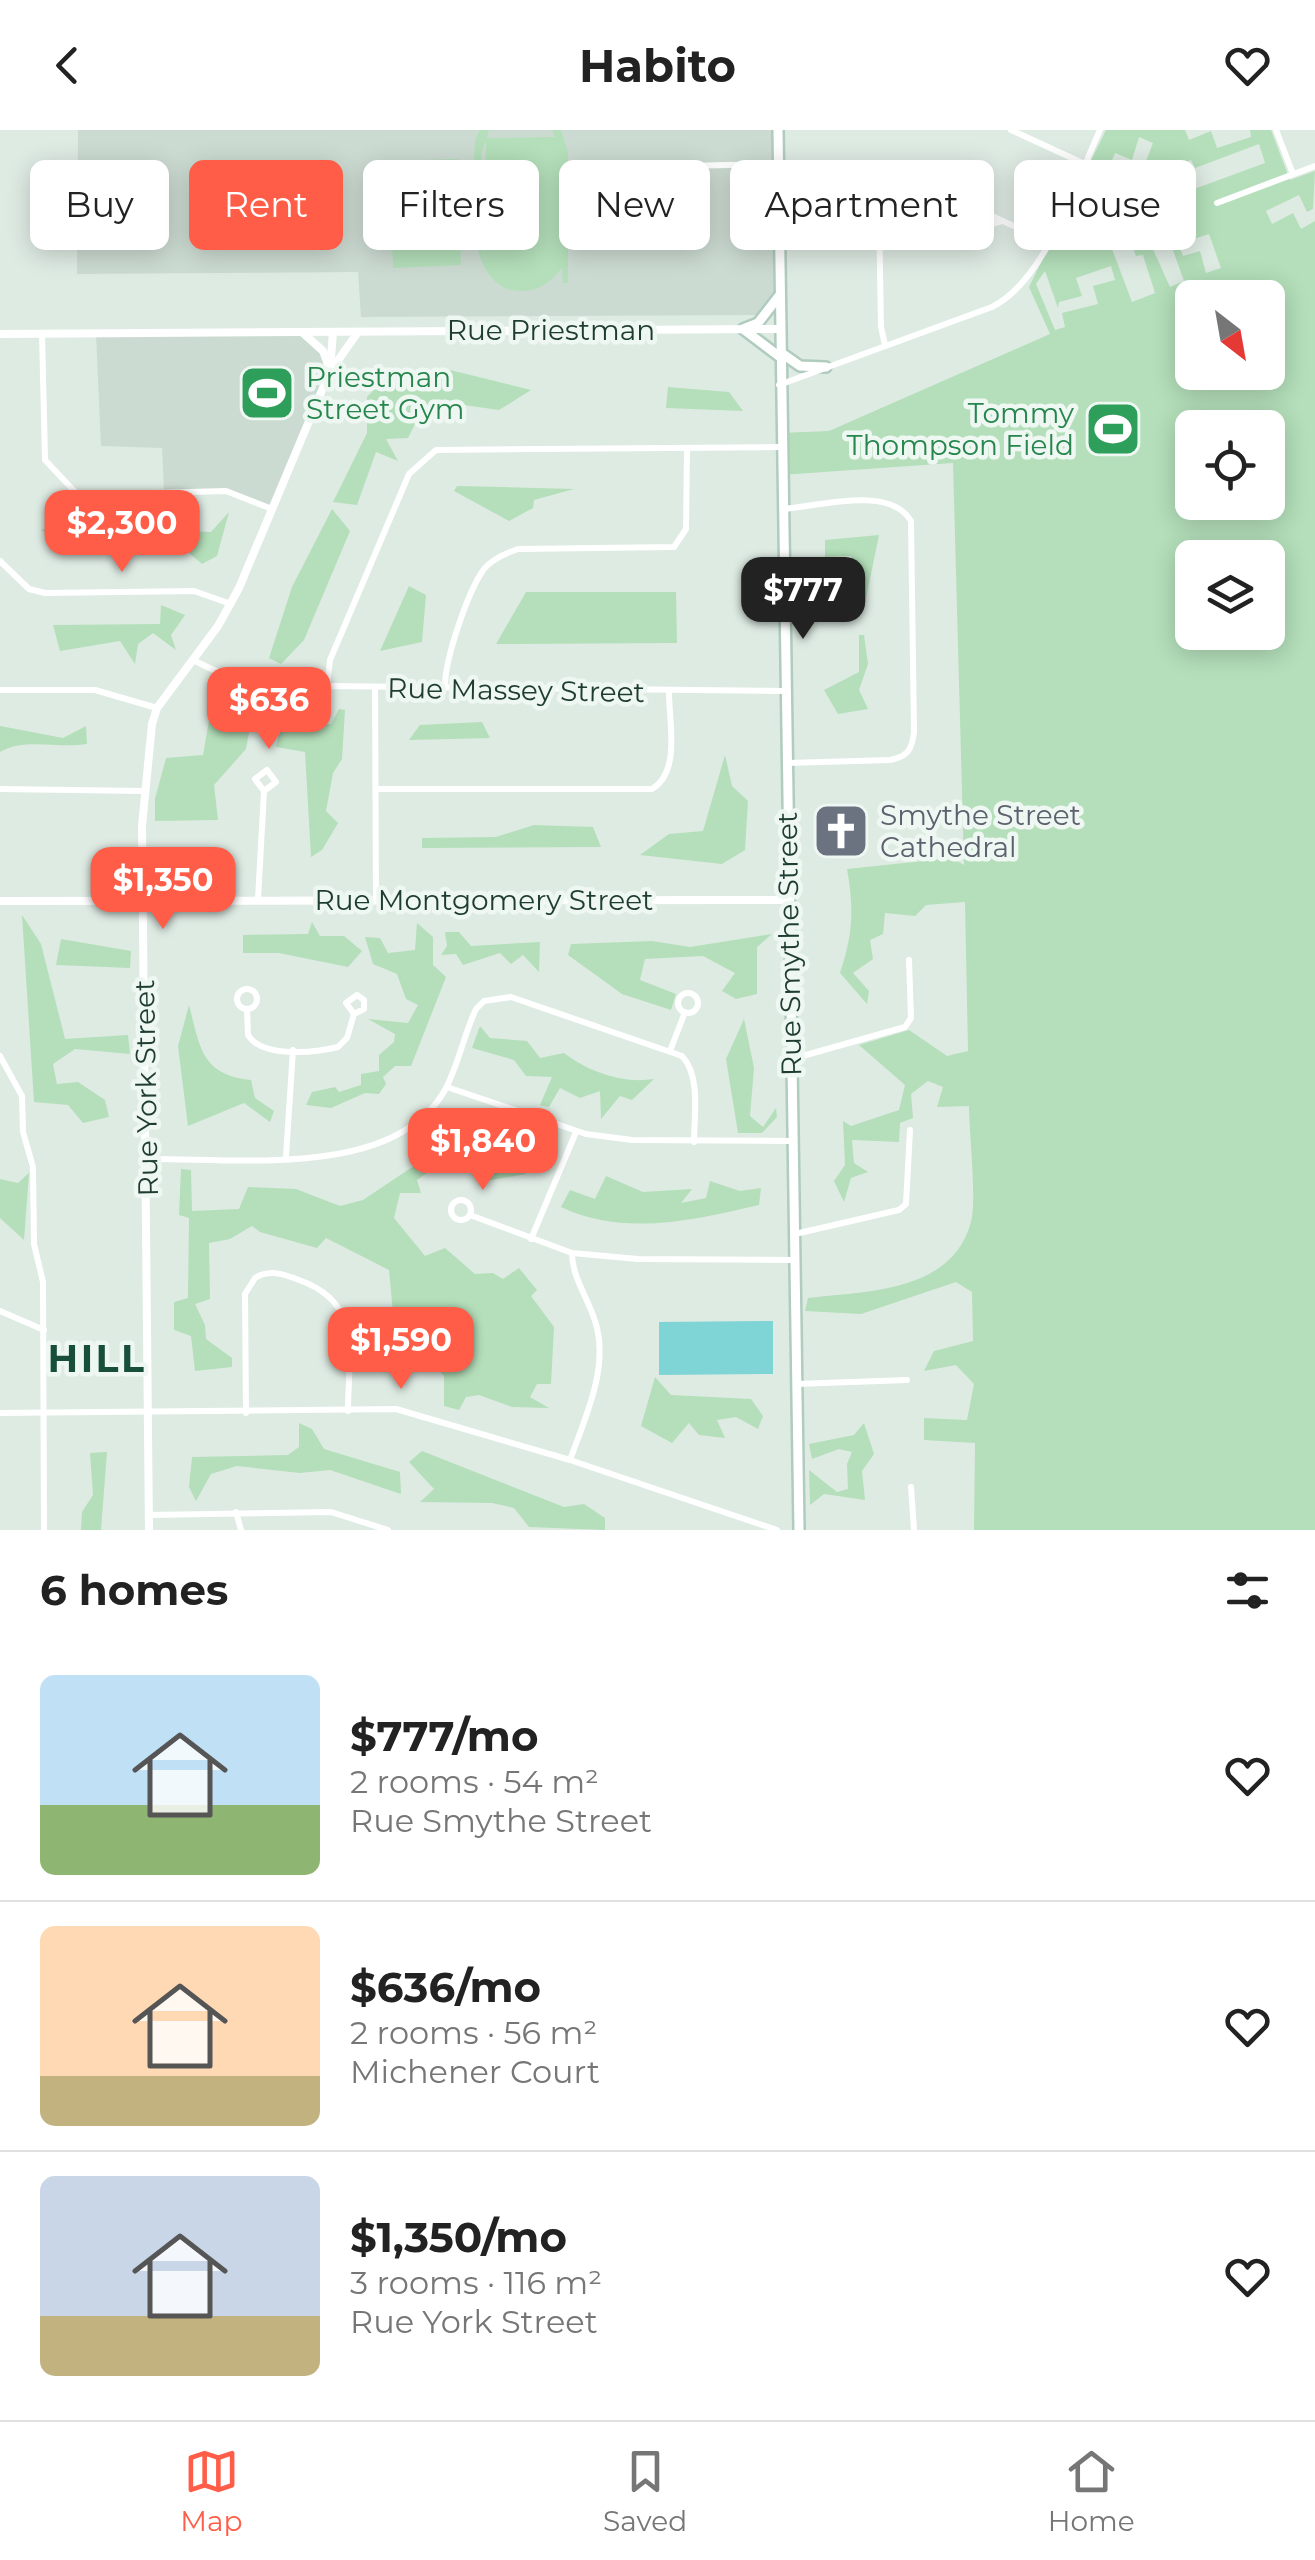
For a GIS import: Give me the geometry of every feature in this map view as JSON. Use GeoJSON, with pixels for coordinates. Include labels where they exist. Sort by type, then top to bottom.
{"type":"FeatureCollection","features":[{"type":"Feature","properties":{"kind":"main road","name":"Rue Smythe Street"},"geometry":{"type":"LineString","coordinates":[[778,130],[778,160]]}},
{"type":"Feature","properties":{"kind":"main road","name":"Rue Smythe Street"},"geometry":{"type":"LineString","coordinates":[[779,250],[799,1530]]}},
{"type":"Feature","properties":{"kind":"main road"},"geometry":{"type":"LineString","coordinates":[[743,329],[758,323],[779,296]]}},
{"type":"Feature","properties":{"kind":"main road"},"geometry":{"type":"LineString","coordinates":[[743,329],[800,366],[826,367]]}},
{"type":"Feature","properties":{"kind":"street"},"geometry":{"type":"LineString","coordinates":[[1011,130],[1075,160]]}},
{"type":"Feature","properties":{"kind":"street"},"geometry":{"type":"LineString","coordinates":[[1086,160],[1100,130]]}},
{"type":"Feature","properties":{"kind":"street"},"geometry":{"type":"LineString","coordinates":[[1276,130],[1293,174]]}},
{"type":"Feature","properties":{"kind":"street"},"geometry":{"type":"LineString","coordinates":[[1217,203],[1315,166]]}},
{"type":"Feature","properties":{"kind":"street"},"geometry":{"type":"LineString","coordinates":[[1002,221],[974,229],[966,225],[964,216],[978,209],[1014,226]]}},
{"type":"Feature","properties":{"kind":"street"},"geometry":{"type":"LineString","coordinates":[[880,250],[885,345]]}},
{"type":"Feature","properties":{"kind":"street"},"geometry":{"type":"LineString","coordinates":[[780,385],[1004,301],[1028,280],[1044,250]]}},
{"type":"Feature","properties":{"kind":"street","name":"Rue Priestman"},"geometry":{"type":"LineString","coordinates":[[0,334],[780,329]]}},
{"type":"Feature","properties":{"kind":"street","name":"Rue York Street"},"geometry":{"type":"LineString","coordinates":[[149,1530],[143,791],[156,708],[231,604],[330,371],[333,332]]}},
{"type":"Feature","properties":{"kind":"street"},"geometry":{"type":"LineString","coordinates":[[330,371],[358,332]]}},
{"type":"Feature","properties":{"kind":"street"},"geometry":{"type":"LineString","coordinates":[[303,333],[323,352],[330,371]]}},
{"type":"Feature","properties":{"kind":"street"},"geometry":{"type":"LineString","coordinates":[[42,334],[45,460],[78,495],[226,491],[272,509]]}},
{"type":"Feature","properties":{"kind":"street"},"geometry":{"type":"LineString","coordinates":[[327,686],[330,660],[409,474],[436,450],[780,448]]}},
{"type":"Feature","properties":{"kind":"street"},"geometry":{"type":"LineString","coordinates":[[444,688],[445,666],[480,578],[498,557],[518,549],[674,547],[686,529],[686,450]]}},
{"type":"Feature","properties":{"kind":"street"},"geometry":{"type":"LineString","coordinates":[[782,509],[880,501],[904,509],[911,521],[910,750],[902,758],[890,760],[786,764]]}},
{"type":"Feature","properties":{"kind":"street"},"geometry":{"type":"LineString","coordinates":[[0,561],[29,589],[45,593],[194,591],[231,604]]}},
{"type":"Feature","properties":{"kind":"street","name":"Rue Massey Street"},"geometry":{"type":"LineString","coordinates":[[192,660],[248,683],[313,690],[327,686],[784,691]]}},
{"type":"Feature","properties":{"kind":"street"},"geometry":{"type":"LineString","coordinates":[[376,688],[376,899]]}},
{"type":"Feature","properties":{"kind":"street"},"geometry":{"type":"LineString","coordinates":[[0,690],[95,690],[156,708]]}},
{"type":"Feature","properties":{"kind":"street"},"geometry":{"type":"LineString","coordinates":[[378,788],[652,790],[667,775],[670,762],[668,692]]}},
{"type":"Feature","properties":{"kind":"street"},"geometry":{"type":"LineString","coordinates":[[0,789],[143,791]]}},
{"type":"Feature","properties":{"kind":"street"},"geometry":{"type":"LineString","coordinates":[[258,899],[264,791]]}},
{"type":"Feature","properties":{"kind":"street","name":"Rue Montgomery Street"},"geometry":{"type":"LineString","coordinates":[[0,901],[788,900]]}},
{"type":"Feature","properties":{"kind":"street"},"geometry":{"type":"LineString","coordinates":[[791,1060],[905,1027],[911,1018],[909,960]]}},
{"type":"Feature","properties":{"kind":"street"},"geometry":{"type":"LineString","coordinates":[[147,1159],[366,1151],[386,1142],[419,1122],[446,1087],[476,1009],[496,997],[542,1005],[670,1051],[691,1066],[694,1142]]}},
{"type":"Feature","properties":{"kind":"street"},"geometry":{"type":"LineString","coordinates":[[247,1009],[247,1032],[252,1043],[260,1048],[293,1050],[338,1047],[347,1038],[354,1014]]}},
{"type":"Feature","properties":{"kind":"street"},"geometry":{"type":"LineString","coordinates":[[670,1051],[685,1012]]}},
{"type":"Feature","properties":{"kind":"street"},"geometry":{"type":"LineString","coordinates":[[286,1156],[293,1050]]}},
{"type":"Feature","properties":{"kind":"street"},"geometry":{"type":"LineString","coordinates":[[0,1056],[22,1096],[23,1132],[33,1168],[34,1244],[42,1282],[44,1330],[44,1530]]}},
{"type":"Feature","properties":{"kind":"street"},"geometry":{"type":"LineString","coordinates":[[446,1087],[576,1132],[632,1140],[792,1141]]}},
{"type":"Feature","properties":{"kind":"street"},"geometry":{"type":"LineString","coordinates":[[794,1235],[899,1210],[906,1204],[910,1130]]}},
{"type":"Feature","properties":{"kind":"street"},"geometry":{"type":"LineString","coordinates":[[531,1239],[576,1132]]}},
{"type":"Feature","properties":{"kind":"street"},"geometry":{"type":"LineString","coordinates":[[470,1215],[572,1253],[638,1259],[794,1260]]}},
{"type":"Feature","properties":{"kind":"street"},"geometry":{"type":"LineString","coordinates":[[570,1460],[593,1392],[599,1348],[597,1327],[574,1270],[572,1253]]}},
{"type":"Feature","properties":{"kind":"street"},"geometry":{"type":"LineString","coordinates":[[246,1413],[245,1294],[255,1278],[276,1273],[329,1292],[342,1308],[348,1328],[348,1411]]}},
{"type":"Feature","properties":{"kind":"street"},"geometry":{"type":"LineString","coordinates":[[0,1311],[44,1330]]}},
{"type":"Feature","properties":{"kind":"street"},"geometry":{"type":"LineString","coordinates":[[796,1384],[907,1380]]}},
{"type":"Feature","properties":{"kind":"street"},"geometry":{"type":"LineString","coordinates":[[0,1413],[411,1412],[570,1460],[777,1530]]}},
{"type":"Feature","properties":{"kind":"street"},"geometry":{"type":"LineString","coordinates":[[911,1487],[914,1530]]}},
{"type":"Feature","properties":{"kind":"street"},"geometry":{"type":"LineString","coordinates":[[236,1512],[241,1530]]}},
{"type":"Feature","properties":{"kind":"street"},"geometry":{"type":"LineString","coordinates":[[149,1514],[331,1512],[388,1530]]}},
{"type":"Feature","properties":{"kind":"shaded area"},"geometry":{"type":"Polygon","coordinates":[[[78,130],[780,130],[780,160],[730,160],[730,250],[779,250],[779,296],[757,315],[361,317],[358,272],[77,274],[77,250],[169,250],[169,160],[78,160],[78,130]]]}},
{"type":"Feature","properties":{"kind":"shaded area"},"geometry":{"type":"Polygon","coordinates":[[[303,333],[316,343],[330,371],[272,509],[237,494],[164,492],[162,448],[101,446],[96,334],[303,333]]]}},
{"type":"Feature","properties":{"kind":"green space"},"geometry":{"type":"Polygon","coordinates":[[[480,130],[489,130],[486,138],[555,137],[552,130],[561,130],[568,160],[559,160],[559,250],[568,250],[568,283],[563,283],[562,268],[545,284],[528,291],[502,286],[488,273],[478,250],[485,250],[485,263],[485,250],[539,250],[539,160],[486,160],[486,139],[481,160],[474,160],[480,130]]]}},
{"type":"Feature","properties":{"kind":"green space"},"geometry":{"type":"Polygon","coordinates":[[[1106,130],[1185,130],[1189,140],[1211,131],[1217,148],[1251,137],[1250,130],[1271,130],[1290,180],[1315,171],[1313,209],[1307,212],[1299,195],[1266,211],[1272,224],[1293,213],[1301,229],[1315,221],[1315,1530],[974,1530],[975,1443],[924,1440],[924,1418],[967,1420],[974,1384],[956,1365],[924,1371],[934,1351],[973,1341],[972,1292],[956,1282],[861,1314],[805,1311],[808,1298],[880,1290],[926,1275],[946,1263],[961,1245],[973,1211],[969,1106],[937,1107],[943,1087],[928,1081],[911,1094],[913,1118],[900,1123],[899,1142],[852,1140],[854,1163],[868,1172],[851,1178],[844,1202],[834,1181],[845,1165],[843,1121],[851,1126],[899,1110],[905,1085],[859,1045],[909,1030],[947,1056],[968,1051],[965,902],[926,905],[915,916],[885,913],[883,934],[870,940],[873,959],[853,973],[869,991],[867,1004],[840,973],[851,921],[847,869],[952,858],[964,865],[953,463],[781,475],[780,433],[829,431],[1050,334],[1029,287],[1047,250],[1112,250],[1132,302],[1155,293],[1143,255],[1136,256],[1134,250],[1153,250],[1170,287],[1175,285],[1175,390],[1285,390],[1285,280],[1184,280],[1173,250],[1181,250],[1183,256],[1200,251],[1206,273],[1221,268],[1209,234],[1196,238],[1196,188],[1265,163],[1259,144],[1196,168],[1196,160],[1146,160],[1153,143],[1139,137],[1132,160],[1115,153],[1112,160],[1091,160],[1106,130]],[[1111,266],[1076,278],[1082,296],[1059,302],[1058,308],[1045,271],[1036,284],[1055,330],[1065,327],[1062,313],[1098,304],[1093,286],[1115,280],[1111,266]]]}},
{"type":"Feature","properties":{"kind":"green space"},"geometry":{"type":"Polygon","coordinates":[[[392,250],[461,250],[461,265],[393,268],[392,250]]]}},
{"type":"Feature","properties":{"kind":"green space"},"geometry":{"type":"Polygon","coordinates":[[[450,370],[531,390],[499,410],[457,404],[418,418],[408,438],[386,439],[398,461],[376,452],[357,505],[333,502],[367,433],[367,397],[386,377],[450,370]]]}},
{"type":"Feature","properties":{"kind":"green space"},"geometry":{"type":"Polygon","coordinates":[[[668,387],[729,392],[743,411],[666,408],[668,387]]]}},
{"type":"Feature","properties":{"kind":"green space"},"geometry":{"type":"Polygon","coordinates":[[[457,486],[574,489],[534,500],[533,508],[509,521],[454,491],[457,486]]]}},
{"type":"Feature","properties":{"kind":"green space"},"geometry":{"type":"Polygon","coordinates":[[[332,509],[350,531],[304,640],[281,664],[269,658],[292,587],[332,509]]]}},
{"type":"Feature","properties":{"kind":"green space"},"geometry":{"type":"Polygon","coordinates":[[[229,512],[217,556],[202,564],[162,530],[211,532],[229,512]]]}},
{"type":"Feature","properties":{"kind":"green space"},"geometry":{"type":"Polygon","coordinates":[[[68,521],[120,532],[113,553],[89,553],[41,530],[68,521]]]}},
{"type":"Feature","properties":{"kind":"green space"},"geometry":{"type":"Polygon","coordinates":[[[879,535],[864,608],[851,556],[825,557],[825,540],[879,535]]]}},
{"type":"Feature","properties":{"kind":"green space"},"geometry":{"type":"Polygon","coordinates":[[[409,586],[426,595],[422,642],[380,651],[409,586]]]}},
{"type":"Feature","properties":{"kind":"green space"},"geometry":{"type":"Polygon","coordinates":[[[526,592],[676,592],[677,643],[496,644],[526,592]]]}},
{"type":"Feature","properties":{"kind":"green space"},"geometry":{"type":"Polygon","coordinates":[[[161,605],[185,615],[171,635],[176,650],[153,633],[138,644],[135,664],[120,641],[60,651],[53,625],[160,624],[161,605]]]}},
{"type":"Feature","properties":{"kind":"green space"},"geometry":{"type":"Polygon","coordinates":[[[859,635],[864,635],[868,664],[859,690],[868,709],[838,714],[824,690],[859,672],[859,635]]]}},
{"type":"Feature","properties":{"kind":"green space"},"geometry":{"type":"Polygon","coordinates":[[[215,686],[255,699],[246,749],[214,785],[218,820],[155,821],[155,799],[166,758],[203,755],[215,686]]]}},
{"type":"Feature","properties":{"kind":"green space"},"geometry":{"type":"Polygon","coordinates":[[[339,709],[345,710],[342,759],[333,773],[326,811],[338,823],[322,850],[311,857],[305,752],[276,747],[281,725],[331,724],[339,709]]]}},
{"type":"Feature","properties":{"kind":"green space"},"geometry":{"type":"Polygon","coordinates":[[[482,722],[490,738],[409,740],[420,725],[482,722]]]}},
{"type":"Feature","properties":{"kind":"green space"},"geometry":{"type":"Polygon","coordinates":[[[0,726],[63,738],[86,726],[87,744],[20,745],[0,752],[0,726]]]}},
{"type":"Feature","properties":{"kind":"green space"},"geometry":{"type":"Polygon","coordinates":[[[725,755],[732,786],[748,801],[745,850],[722,864],[640,855],[669,834],[703,831],[725,755]]]}},
{"type":"Feature","properties":{"kind":"green space"},"geometry":{"type":"Polygon","coordinates":[[[534,825],[593,827],[601,847],[422,848],[422,838],[496,837],[534,825]]]}},
{"type":"Feature","properties":{"kind":"green space"},"geometry":{"type":"Polygon","coordinates":[[[22,915],[41,944],[65,1039],[128,1035],[130,1054],[75,1049],[53,1064],[57,1084],[78,1082],[105,1100],[109,1117],[83,1123],[68,1105],[34,1102],[22,915]]]}},
{"type":"Feature","properties":{"kind":"green space"},"geometry":{"type":"Polygon","coordinates":[[[312,922],[320,936],[344,936],[362,951],[348,967],[279,953],[243,953],[243,935],[308,934],[312,922]]]}},
{"type":"Feature","properties":{"kind":"green space"},"geometry":{"type":"Polygon","coordinates":[[[417,923],[433,937],[433,965],[446,977],[411,1066],[395,1066],[383,1077],[386,1084],[379,1094],[365,1093],[331,1108],[306,1105],[312,1092],[335,1087],[339,1092],[361,1085],[361,1074],[379,1071],[379,1055],[394,1042],[395,1034],[368,1019],[408,1023],[418,1005],[406,999],[397,974],[373,964],[365,937],[380,938],[388,953],[415,950],[417,923]]]}},
{"type":"Feature","properties":{"kind":"green space"},"geometry":{"type":"Polygon","coordinates":[[[445,932],[459,932],[471,946],[540,942],[539,972],[523,955],[511,964],[500,953],[463,965],[456,954],[441,955],[447,946],[445,932]]]}},
{"type":"Feature","properties":{"kind":"green space"},"geometry":{"type":"Polygon","coordinates":[[[772,934],[757,947],[757,994],[736,999],[722,991],[735,973],[703,956],[645,959],[640,980],[676,994],[671,1010],[622,994],[568,955],[571,944],[652,941],[690,947],[772,934]]]}},
{"type":"Feature","properties":{"kind":"green space"},"geometry":{"type":"Polygon","coordinates":[[[61,939],[131,951],[130,968],[56,965],[61,939]]]}},
{"type":"Feature","properties":{"kind":"green space"},"geometry":{"type":"Polygon","coordinates":[[[189,1005],[205,1056],[222,1072],[251,1080],[255,1098],[274,1111],[270,1122],[244,1103],[188,1126],[178,1046],[189,1005]]]}},
{"type":"Feature","properties":{"kind":"green space"},"geometry":{"type":"Polygon","coordinates":[[[744,1019],[754,1068],[750,1116],[763,1127],[776,1108],[777,1117],[762,1133],[738,1133],[726,1059],[744,1019]]]}},
{"type":"Feature","properties":{"kind":"green space"},"geometry":{"type":"Polygon","coordinates":[[[480,1026],[490,1038],[527,1041],[540,1058],[564,1053],[607,1075],[630,1080],[654,1079],[632,1100],[620,1096],[601,1119],[600,1091],[580,1098],[560,1088],[549,1107],[540,1105],[552,1077],[526,1076],[514,1060],[472,1048],[480,1026]]]}},
{"type":"Feature","properties":{"kind":"green space"},"geometry":{"type":"Polygon","coordinates":[[[460,1135],[492,1146],[526,1174],[486,1181],[473,1166],[432,1169],[417,1180],[421,1193],[400,1193],[394,1218],[425,1256],[445,1248],[475,1274],[493,1273],[503,1279],[519,1268],[537,1290],[531,1296],[554,1327],[551,1384],[537,1384],[530,1397],[549,1408],[512,1407],[479,1395],[466,1397],[459,1410],[444,1406],[444,1376],[436,1367],[412,1372],[394,1344],[356,1341],[395,1335],[389,1270],[326,1238],[317,1248],[260,1232],[252,1226],[230,1239],[209,1243],[210,1299],[195,1304],[205,1325],[206,1339],[232,1358],[232,1367],[195,1371],[191,1336],[174,1330],[174,1302],[188,1298],[189,1218],[179,1215],[181,1169],[191,1170],[192,1211],[239,1209],[248,1187],[296,1189],[340,1206],[363,1200],[460,1135]]]}},
{"type":"Feature","properties":{"kind":"green space"},"geometry":{"type":"Polygon","coordinates":[[[29,1173],[24,1240],[0,1218],[0,1179],[18,1183],[29,1173]]]}},
{"type":"Feature","properties":{"kind":"green space"},"geometry":{"type":"Polygon","coordinates":[[[606,1176],[643,1192],[692,1189],[681,1203],[706,1198],[710,1181],[740,1191],[761,1188],[759,1205],[684,1220],[634,1224],[585,1216],[561,1207],[570,1190],[595,1199],[606,1176]]]}},
{"type":"Feature","properties":{"kind":"green space"},"geometry":{"type":"Polygon","coordinates":[[[655,1377],[671,1395],[751,1399],[763,1416],[758,1429],[736,1417],[717,1420],[725,1438],[699,1435],[689,1423],[672,1443],[641,1426],[655,1377]]]}},
{"type":"Feature","properties":{"kind":"green space"},"geometry":{"type":"Polygon","coordinates":[[[299,1423],[312,1429],[324,1449],[400,1472],[401,1494],[330,1470],[300,1473],[237,1466],[211,1474],[196,1501],[189,1487],[192,1457],[288,1455],[299,1447],[299,1423]]]}},
{"type":"Feature","properties":{"kind":"green space"},"geometry":{"type":"Polygon","coordinates":[[[864,1423],[874,1454],[862,1471],[865,1500],[824,1494],[810,1505],[809,1470],[837,1492],[848,1489],[847,1464],[852,1452],[839,1449],[812,1459],[809,1444],[854,1435],[864,1423]]]}},
{"type":"Feature","properties":{"kind":"green space"},"geometry":{"type":"Polygon","coordinates":[[[422,1451],[564,1507],[584,1504],[605,1518],[605,1530],[529,1527],[514,1508],[492,1503],[420,1502],[434,1489],[409,1462],[422,1451]]]}},
{"type":"Feature","properties":{"kind":"green space"},"geometry":{"type":"Polygon","coordinates":[[[107,1452],[101,1530],[81,1530],[82,1512],[93,1495],[90,1453],[107,1452]]]}},
{"type":"Feature","properties":{"kind":"water"},"geometry":{"type":"Polygon","coordinates":[[[773,1321],[773,1374],[659,1375],[659,1322],[773,1321]]]}},
{"type":"Feature","properties":{"kind":"place","name":"Priestman Street Gym"},"geometry":{"type":"Point","coordinates":[267,393]}},
{"type":"Feature","properties":{"kind":"place","name":"Tommy Thompson Field"},"geometry":{"type":"Point","coordinates":[1113,429]}},
{"type":"Feature","properties":{"kind":"place","name":"Smythe Street Cathedral"},"geometry":{"type":"Point","coordinates":[841,831]}},
{"type":"Feature","properties":{"kind":"district","name":"HILL"},"geometry":{"type":"Point","coordinates":[97,1358]}}]}
